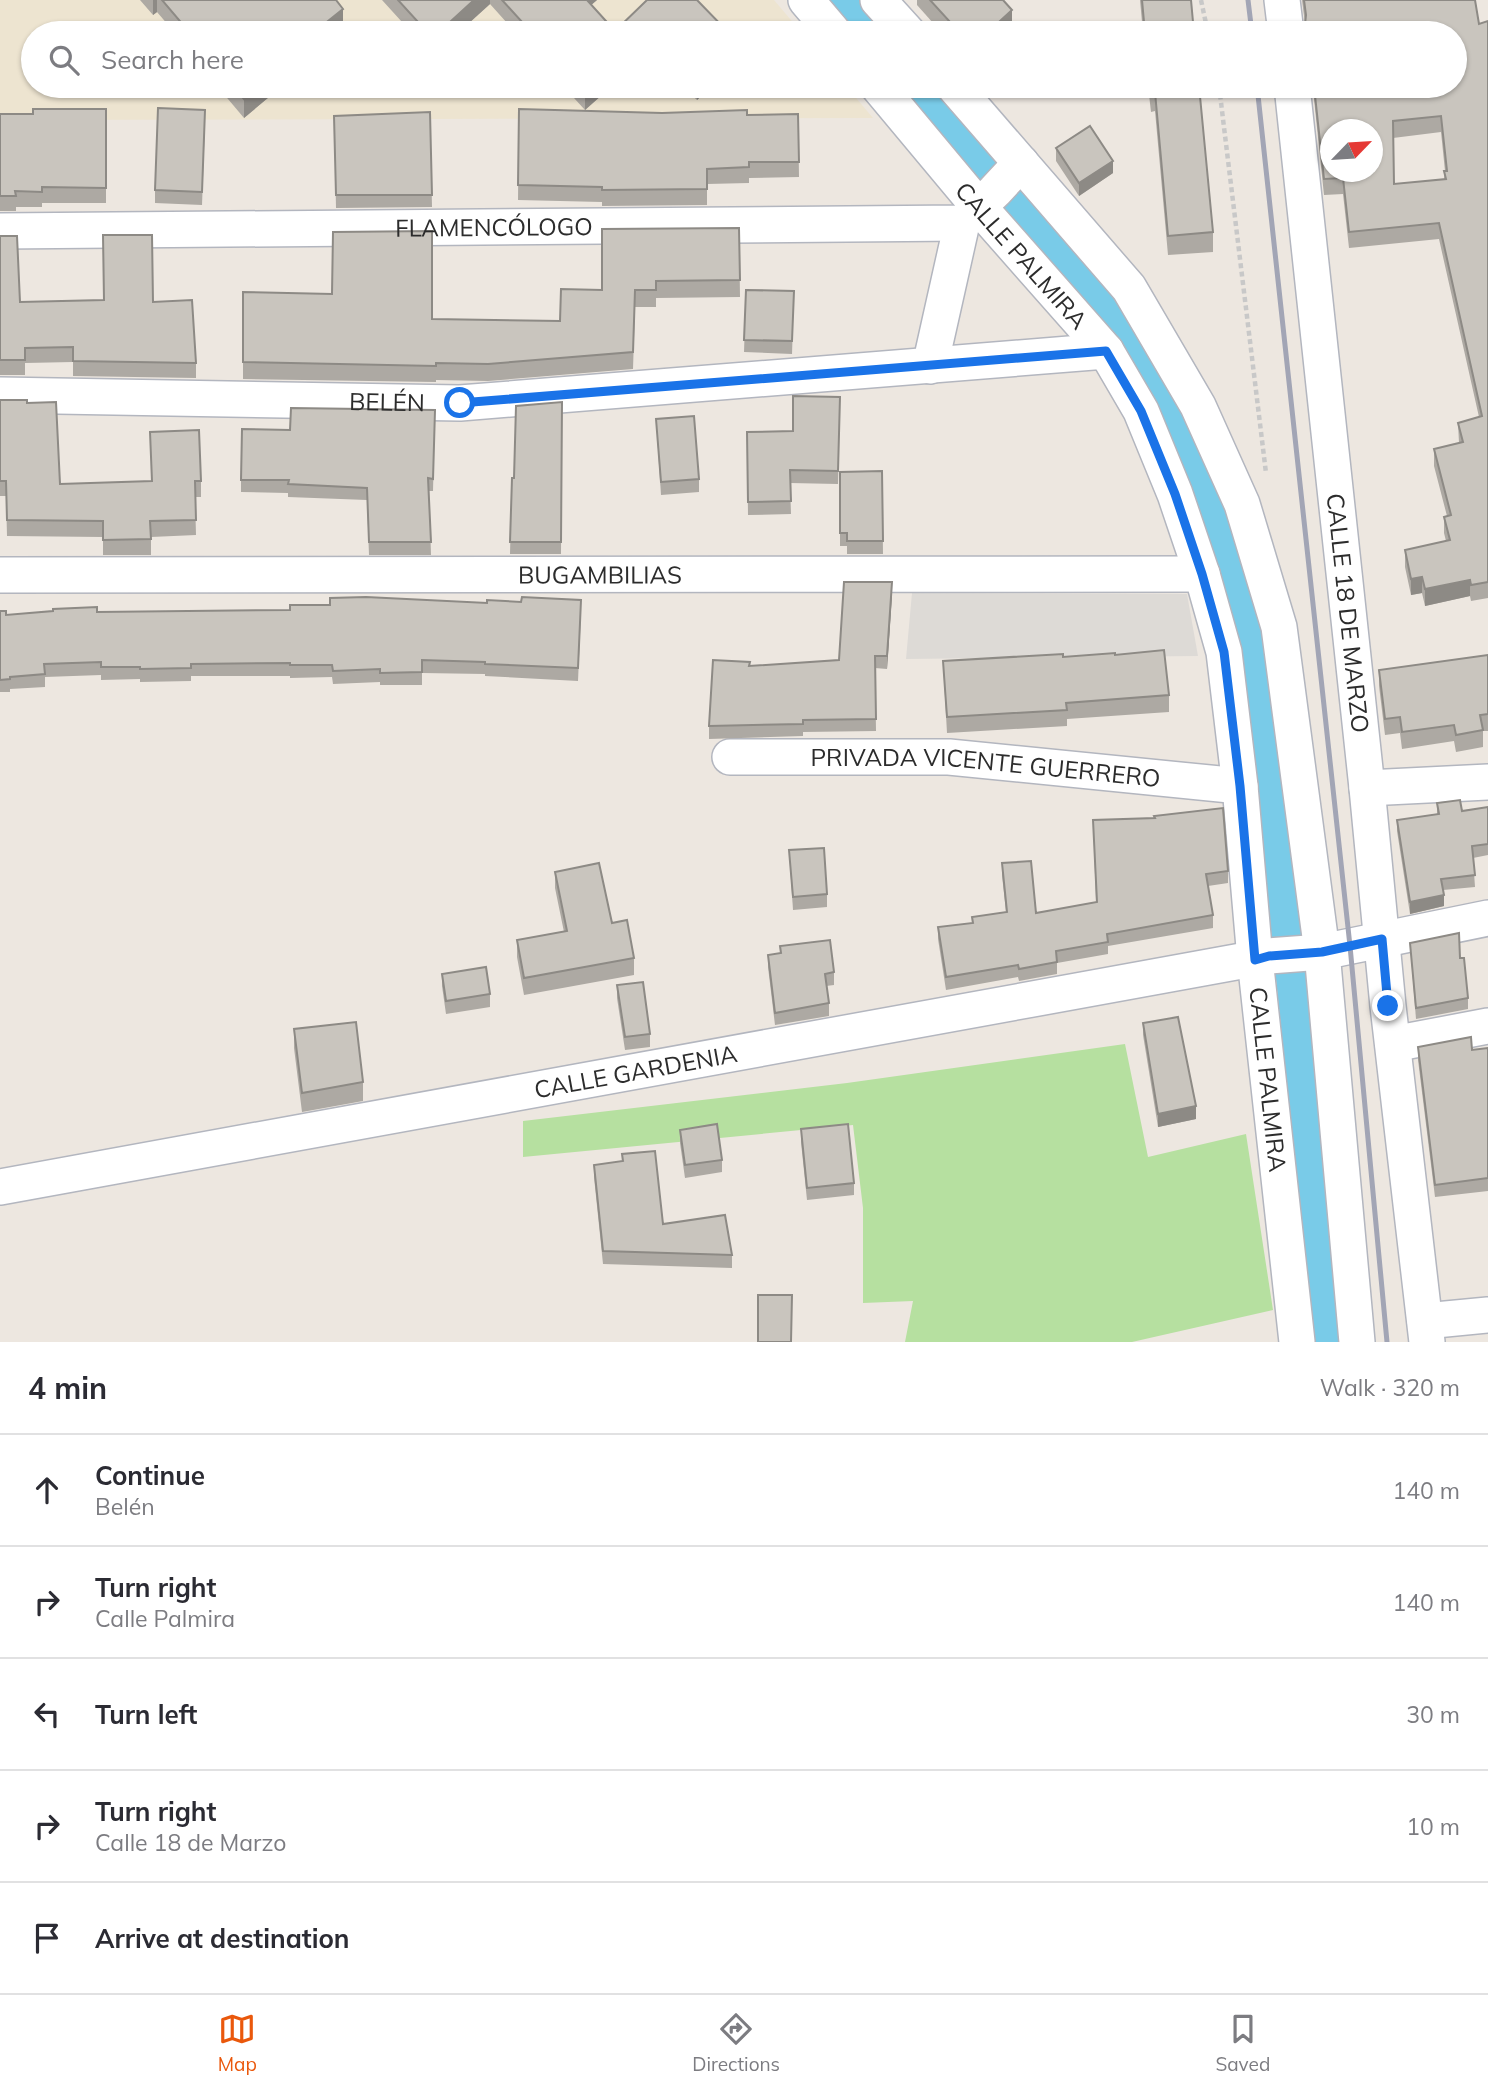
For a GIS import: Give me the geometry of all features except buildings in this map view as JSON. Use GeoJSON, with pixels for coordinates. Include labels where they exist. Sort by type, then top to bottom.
{"type":"FeatureCollection","features":[{"type":"Feature","properties":{"kind":"street"},"geometry":{"type":"LineString","coordinates":[[806,0],[824,21]]}},
{"type":"Feature","properties":{"kind":"street"},"geometry":{"type":"LineString","coordinates":[[878,0],[897,21]]}},
{"type":"Feature","properties":{"kind":"street"},"geometry":{"type":"LineString","coordinates":[[1282,0],[1285,21]]}},
{"type":"Feature","properties":{"kind":"street","name":"CALLE PALMIRA"},"geometry":{"type":"LineString","coordinates":[[891,98],[994,191],[1106,351],[1146,423],[1175,494],[1202,574],[1224,652],[1262,958],[1297,1342]]}},
{"type":"Feature","properties":{"kind":"street"},"geometry":{"type":"LineString","coordinates":[[959,98],[994,191],[1129,288],[1198,406],[1242,504],[1279,627],[1318,953],[1357,1342]]}},
{"type":"Feature","properties":{"kind":"street","name":"CALLE 18 DE MARZO"},"geometry":{"type":"LineString","coordinates":[[1293,98],[1426,1331]]}},
{"type":"Feature","properties":{"kind":"street"},"geometry":{"type":"LineString","coordinates":[[930,366],[994,191]]}},
{"type":"Feature","properties":{"kind":"street","name":"FLAMENCÓLOGO"},"geometry":{"type":"LineString","coordinates":[[0,231],[994,191]]}},
{"type":"Feature","properties":{"kind":"street","name":"BELÉN"},"geometry":{"type":"LineString","coordinates":[[0,395],[460,403],[1106,351]]}},
{"type":"Feature","properties":{"kind":"street","name":"BUGAMBILIAS"},"geometry":{"type":"LineString","coordinates":[[0,575],[1202,574]]}},
{"type":"Feature","properties":{"kind":"street","name":"PRIVADA VICENTE GUERRERO"},"geometry":{"type":"LineString","coordinates":[[730,757],[949,757],[1240,786]]}},
{"type":"Feature","properties":{"kind":"street"},"geometry":{"type":"LineString","coordinates":[[1367,788],[1488,782]]}},
{"type":"Feature","properties":{"kind":"street","name":"CALLE GARDENIA"},"geometry":{"type":"LineString","coordinates":[[0,1187],[1262,958],[1318,953],[1488,918]]}},
{"type":"Feature","properties":{"kind":"street"},"geometry":{"type":"LineString","coordinates":[[1393,1044],[1488,1026]]}},
{"type":"Feature","properties":{"kind":"street"},"geometry":{"type":"LineString","coordinates":[[1426,1331],[1488,1315]]}},
{"type":"Feature","properties":{"kind":"path"},"geometry":{"type":"LineString","coordinates":[[1201,0],[1205,21]]}},
{"type":"Feature","properties":{"kind":"path"},"geometry":{"type":"LineString","coordinates":[[1220,98],[1266,479]]}},
{"type":"Feature","properties":{"kind":"shaded area"},"geometry":{"type":"Polygon","coordinates":[[[0,0],[774,0],[792,21],[21,21],[21,98],[856,98],[873,118],[0,120],[0,0]]]}},
{"type":"Feature","properties":{"kind":"shaded area"},"geometry":{"type":"Polygon","coordinates":[[[912,593],[1187,594],[1198,656],[906,659],[912,593]]]}},
{"type":"Feature","properties":{"kind":"green space"},"geometry":{"type":"Polygon","coordinates":[[[1125,1044],[1148,1157],[1246,1134],[1273,1310],[1132,1342],[905,1342],[913,1301],[863,1303],[863,1208],[853,1125],[523,1157],[523,1121],[847,1083],[1125,1044]]]}},
{"type":"Feature","properties":{"kind":"waterway"},"geometry":{"type":"LineString","coordinates":[[839,0],[857,21]]}},
{"type":"Feature","properties":{"kind":"waterway"},"geometry":{"type":"LineString","coordinates":[[923,98],[1118,324],[1174,409],[1218,515],[1258,644],[1330,1342]]}},
{"type":"Feature","properties":{"kind":"railway"},"geometry":{"type":"LineString","coordinates":[[1248,0],[1251,21]]}},
{"type":"Feature","properties":{"kind":"railway"},"geometry":{"type":"LineString","coordinates":[[1258,98],[1350,946],[1387,1342]]}},
{"type":"Feature","properties":{"kind":"route"},"geometry":{"type":"LineString","coordinates":[[460,403],[1106,351],[1141,411],[1175,494],[1224,652],[1240,786],[1255,960],[1269,956],[1322,952],[1382,939],[1388,1006]]}}]}
